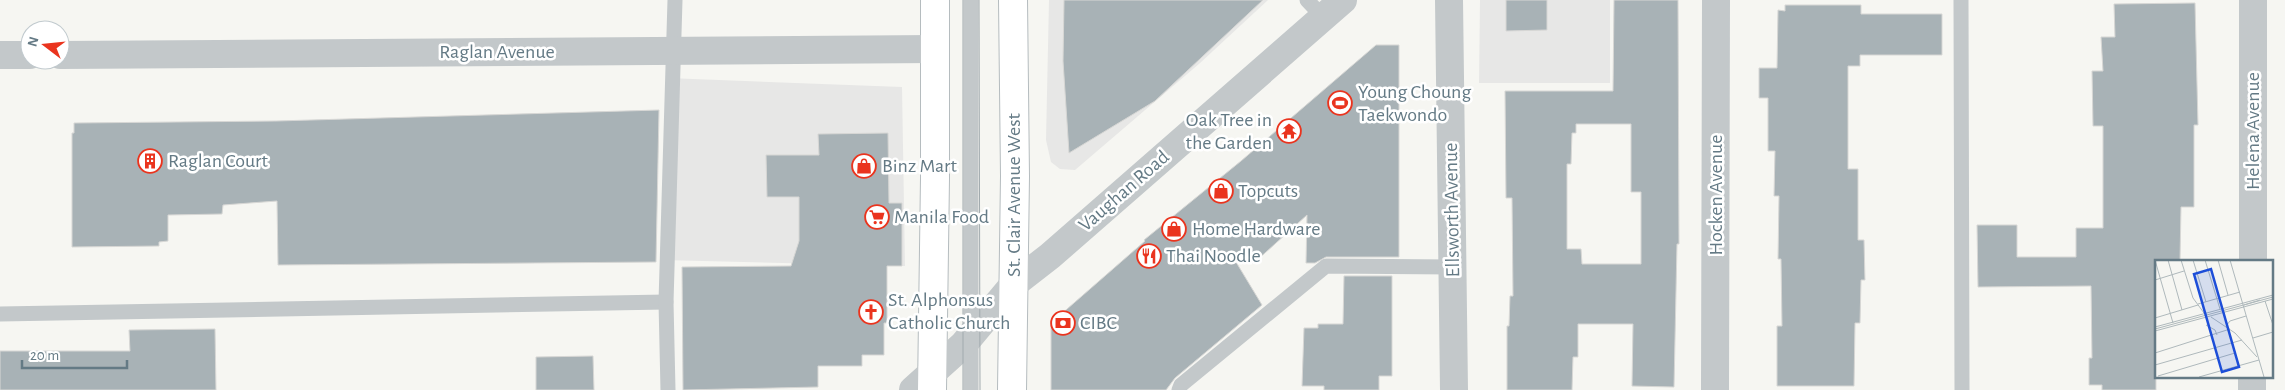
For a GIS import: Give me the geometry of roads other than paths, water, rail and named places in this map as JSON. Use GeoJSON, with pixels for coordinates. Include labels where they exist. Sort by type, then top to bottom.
{"type":"FeatureCollection","features":[{"type":"Feature","properties":{"kind":"main road"},"geometry":{"type":"LineString","coordinates":[[926,384],[935,0]]}},
{"type":"Feature","properties":{"kind":"main road","name":"St. Clair Avenue West"},"geometry":{"type":"LineString","coordinates":[[1012,0],[1014,284],[1012,390]]}},
{"type":"Feature","properties":{"kind":"street","name":"Ellsworth Avenue"},"geometry":{"type":"LineString","coordinates":[[1450,0],[1454,390]]}},
{"type":"Feature","properties":{"kind":"street","name":"Hocken Avenue"},"geometry":{"type":"LineString","coordinates":[[1715,390],[1716,0]]}},
{"type":"Feature","properties":{"kind":"street","name":"Helena Avenue"},"geometry":{"type":"LineString","coordinates":[[2252,260],[2253,0]]}},
{"type":"Feature","properties":{"kind":"street","name":"Vaughan Road"},"geometry":{"type":"LineString","coordinates":[[926,384],[1014,284],[1050,256],[1324,6]]}},
{"type":"Feature","properties":{"kind":"street","name":"Raglan Avenue"},"geometry":{"type":"LineString","coordinates":[[70,55],[935,49]]}},
{"type":"Feature","properties":{"kind":"street"},"geometry":{"type":"LineString","coordinates":[[0,56],[20,55]]}},
{"type":"Feature","properties":{"kind":"lane"},"geometry":{"type":"LineString","coordinates":[[668,390],[666,302],[675,51],[675,0]]}},
{"type":"Feature","properties":{"kind":"lane"},"geometry":{"type":"LineString","coordinates":[[971,0],[971,390]]}},
{"type":"Feature","properties":{"kind":"lane"},"geometry":{"type":"LineString","coordinates":[[1962,0],[1962,390]]}},
{"type":"Feature","properties":{"kind":"lane"},"geometry":{"type":"LineString","coordinates":[[1179,390],[1181,385],[1326,266],[1453,267]]}},
{"type":"Feature","properties":{"kind":"lane"},"geometry":{"type":"LineString","coordinates":[[0,314],[666,302]]}},
{"type":"Feature","properties":{"kind":"tram line"},"geometry":{"type":"LineString","coordinates":[[963,0],[963,390]]}},
{"type":"Feature","properties":{"kind":"tram line"},"geometry":{"type":"LineString","coordinates":[[979,0],[980,390]]}},
{"type":"Feature","properties":{"kind":"place","name":"Young Choung Taekwondo"},"geometry":{"type":"Point","coordinates":[1340,103]}},
{"type":"Feature","properties":{"kind":"place","name":"Oak Tree in the Garden"},"geometry":{"type":"Point","coordinates":[1289,131]}},
{"type":"Feature","properties":{"kind":"place","name":"Raglan Court"},"geometry":{"type":"Point","coordinates":[150,161]}},
{"type":"Feature","properties":{"kind":"place","name":"Binz Mart"},"geometry":{"type":"Point","coordinates":[864,166]}},
{"type":"Feature","properties":{"kind":"place","name":"Topcuts"},"geometry":{"type":"Point","coordinates":[1221,191]}},
{"type":"Feature","properties":{"kind":"place","name":"Manila Food"},"geometry":{"type":"Point","coordinates":[877,217]}},
{"type":"Feature","properties":{"kind":"place","name":"Home Hardware"},"geometry":{"type":"Point","coordinates":[1174,229]}},
{"type":"Feature","properties":{"kind":"place","name":"Thai Noodle"},"geometry":{"type":"Point","coordinates":[1149,256]}},
{"type":"Feature","properties":{"kind":"place","name":"St. Alphonsus Catholic Church"},"geometry":{"type":"Point","coordinates":[871,312]}},
{"type":"Feature","properties":{"kind":"place","name":"CIBC"},"geometry":{"type":"Point","coordinates":[1063,323]}}]}
